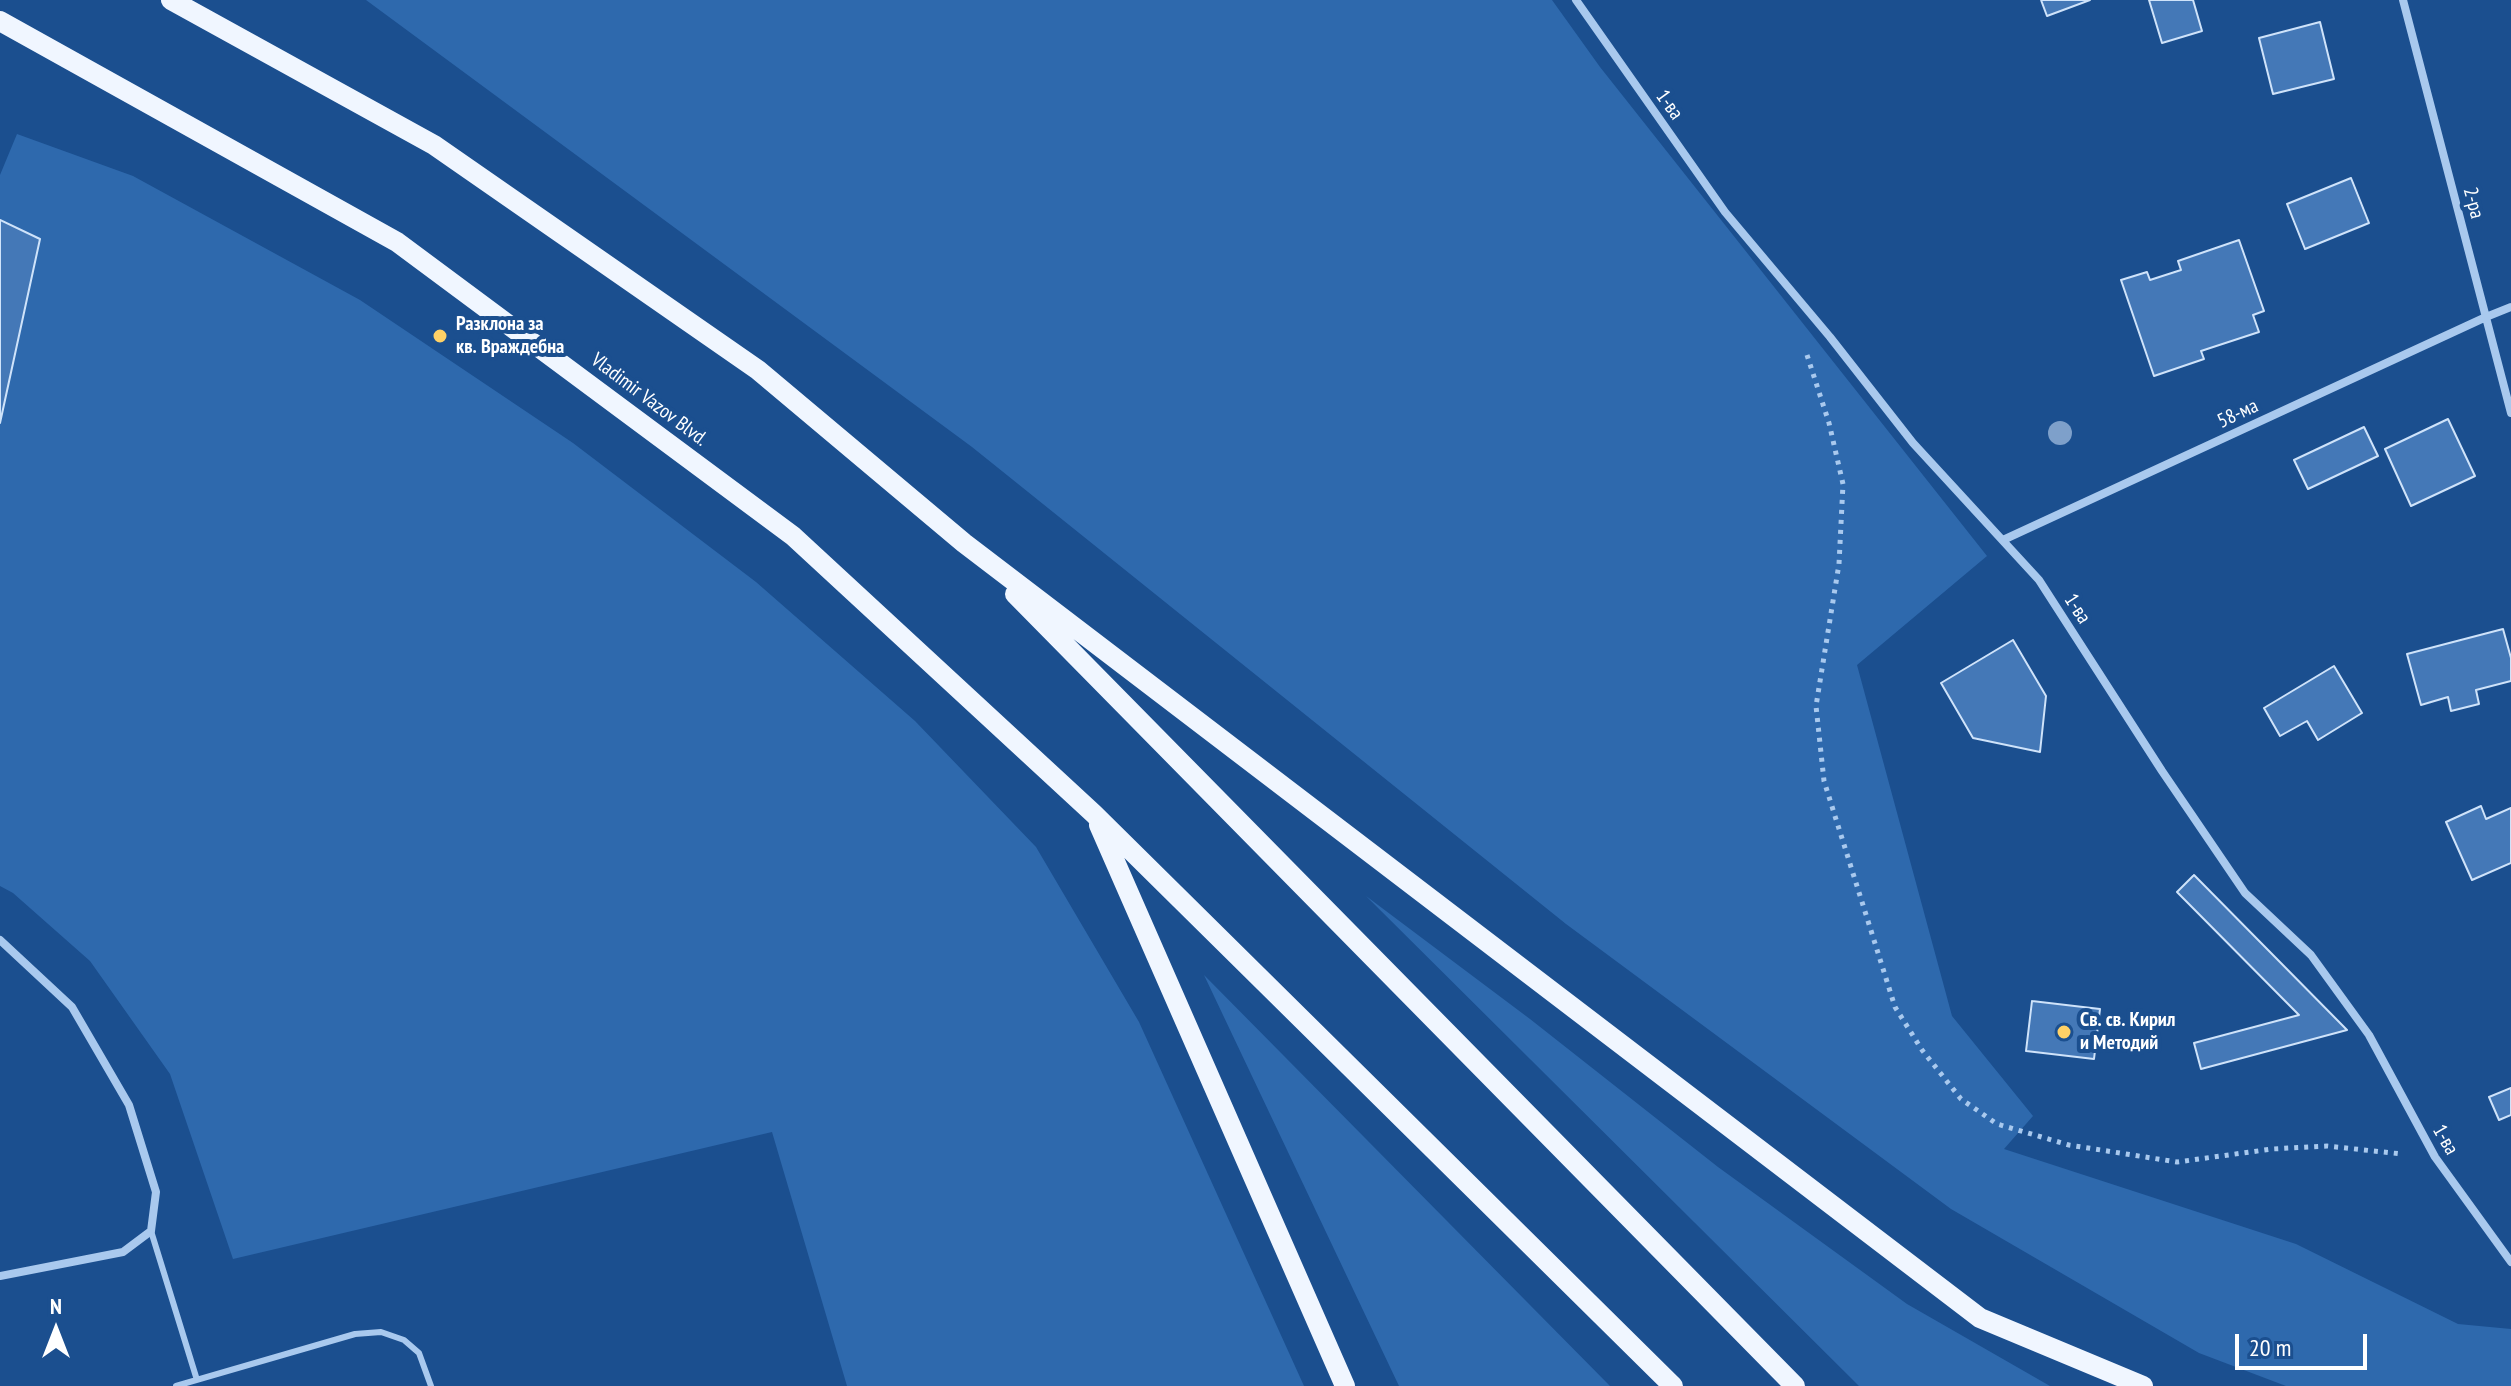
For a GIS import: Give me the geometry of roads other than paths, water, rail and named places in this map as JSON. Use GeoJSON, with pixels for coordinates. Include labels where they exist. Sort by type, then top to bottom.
{"type":"FeatureCollection","features":[{"type":"Feature","properties":{"kind":"main road"},"geometry":{"type":"LineString","coordinates":[[171,0],[434,145],[758,370],[964,543],[1980,1318],[2143,1386]]}},
{"type":"Feature","properties":{"kind":"main road","name":"Vladimir Vazov Blvd."},"geometry":{"type":"LineString","coordinates":[[0,21],[397,242],[793,536],[1094,814],[1673,1386]]}},
{"type":"Feature","properties":{"kind":"main road"},"geometry":{"type":"LineString","coordinates":[[964,543],[1795,1386]]}},
{"type":"Feature","properties":{"kind":"main road"},"geometry":{"type":"LineString","coordinates":[[1094,814],[1345,1386]]}},
{"type":"Feature","properties":{"kind":"street","name":"1-ва"},"geometry":{"type":"LineString","coordinates":[[1576,0],[1725,212],[1830,337],[1913,443],[2039,580],[2245,893],[2311,955],[2369,1035],[2435,1157],[2511,1262]]}},
{"type":"Feature","properties":{"kind":"street","name":"2-ра"},"geometry":{"type":"LineString","coordinates":[[2403,0],[2511,413]]}},
{"type":"Feature","properties":{"kind":"street","name":"58-ма"},"geometry":{"type":"LineString","coordinates":[[2003,540],[2511,307]]}},
{"type":"Feature","properties":{"kind":"street"},"geometry":{"type":"LineString","coordinates":[[0,940],[72,1007],[129,1105],[156,1192],[151,1231],[123,1252],[0,1276]]}},
{"type":"Feature","properties":{"kind":"lane"},"geometry":{"type":"LineString","coordinates":[[151,1231],[197,1380]]}},
{"type":"Feature","properties":{"kind":"lane"},"geometry":{"type":"LineString","coordinates":[[176,1386],[355,1334],[381,1332],[404,1340],[419,1353],[431,1386]]}},
{"type":"Feature","properties":{"kind":"place","name":"Разклона за кв. Враждебна"},"geometry":{"type":"Point","coordinates":[440,336]}},
{"type":"Feature","properties":{"kind":"place","name":"Св. св. Кирил и Методий"},"geometry":{"type":"Point","coordinates":[2064,1032]}}]}
